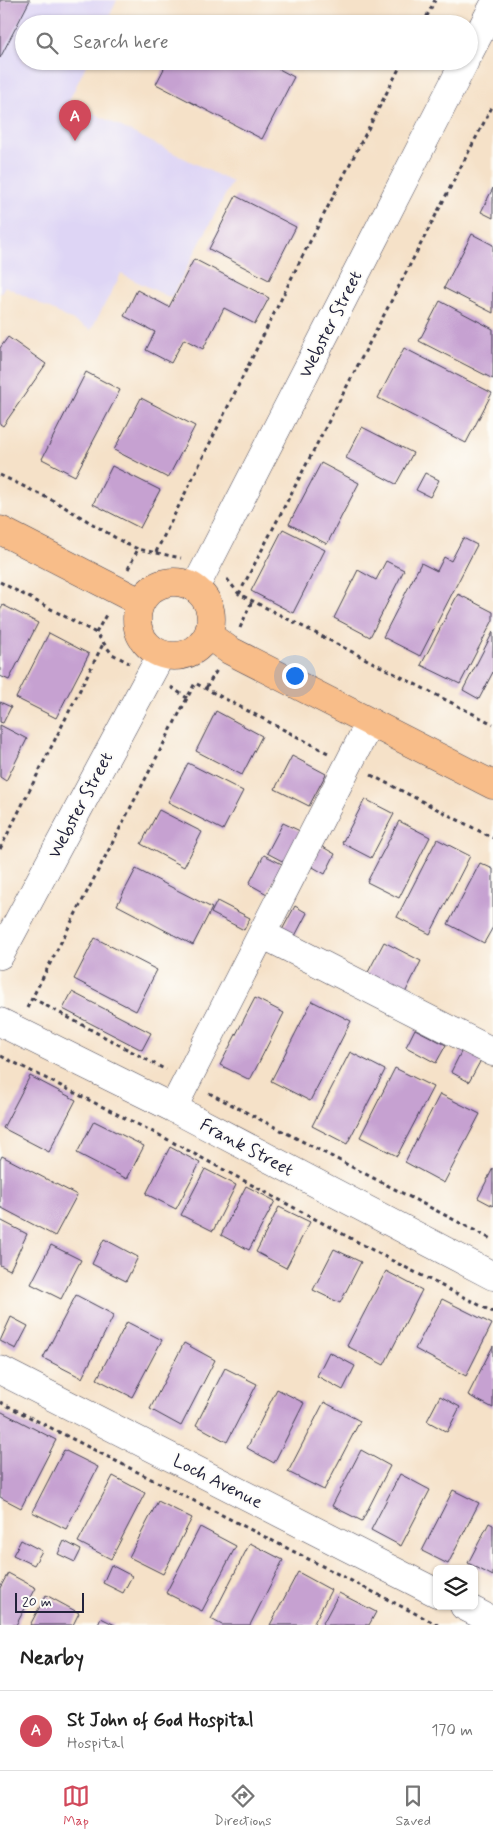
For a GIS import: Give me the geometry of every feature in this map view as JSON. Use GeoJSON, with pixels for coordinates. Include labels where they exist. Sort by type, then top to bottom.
{"type":"FeatureCollection","features":[{"type":"Feature","properties":{"kind":"main road"},"geometry":{"type":"LineString","coordinates":[[0,530],[140,602]]}},
{"type":"Feature","properties":{"kind":"main road"},"geometry":{"type":"LineString","coordinates":[[171,581],[184,583],[195,588],[204,597],[210,609],[211,622],[208,635],[200,647],[188,654],[174,657],[161,655],[147,646],[138,633],[136,617],[140,602],[148,592],[159,585],[171,581]]}},
{"type":"Feature","properties":{"kind":"main road"},"geometry":{"type":"LineString","coordinates":[[208,635],[230,650],[493,785]]}},
{"type":"Feature","properties":{"kind":"street"},"geometry":{"type":"LineString","coordinates":[[478,36],[493,7]]}},
{"type":"Feature","properties":{"kind":"street","name":"Webster Street"},"geometry":{"type":"LineString","coordinates":[[195,588],[460,70]]}},
{"type":"Feature","properties":{"kind":"street","name":"Webster Street"},"geometry":{"type":"LineString","coordinates":[[0,955],[161,655]]}},
{"type":"Feature","properties":{"kind":"street"},"geometry":{"type":"LineString","coordinates":[[173,1108],[370,722]]}},
{"type":"Feature","properties":{"kind":"street"},"geometry":{"type":"LineString","coordinates":[[262,934],[493,1052]]}},
{"type":"Feature","properties":{"kind":"street","name":"Frank Street"},"geometry":{"type":"LineString","coordinates":[[0,1022],[173,1108],[493,1276]]}},
{"type":"Feature","properties":{"kind":"street","name":"Loch Avenue"},"geometry":{"type":"LineString","coordinates":[[0,1370],[433,1591]]}},
{"type":"Feature","properties":{"kind":"street"},"geometry":{"type":"LineString","coordinates":[[472,1610],[493,1621]]}},
{"type":"Feature","properties":{"kind":"path"},"geometry":{"type":"LineString","coordinates":[[428,15],[435,0]]}},
{"type":"Feature","properties":{"kind":"path"},"geometry":{"type":"LineString","coordinates":[[0,475],[56,502],[126,544],[138,549],[156,552],[301,259],[398,70]]}},
{"type":"Feature","properties":{"kind":"path"},"geometry":{"type":"LineString","coordinates":[[493,104],[239,594],[493,724]]}},
{"type":"Feature","properties":{"kind":"path"},"geometry":{"type":"LineString","coordinates":[[0,582],[96,633],[112,654]]}},
{"type":"Feature","properties":{"kind":"path"},"geometry":{"type":"LineString","coordinates":[[0,849],[104,642]]}},
{"type":"Feature","properties":{"kind":"path"},"geometry":{"type":"LineString","coordinates":[[195,683],[32,998],[493,1240]]}},
{"type":"Feature","properties":{"kind":"path"},"geometry":{"type":"LineString","coordinates":[[0,1057],[163,1136],[391,1260],[493,1312]]}},
{"type":"Feature","properties":{"kind":"path"},"geometry":{"type":"LineString","coordinates":[[0,1402],[438,1625]]}},
{"type":"Feature","properties":{"kind":"shaded area"},"geometry":{"type":"Polygon","coordinates":[[[0,0],[117,0],[110,15],[15,15],[15,70],[84,70],[69,101],[232,182],[171,298],[121,274],[91,330],[5,286],[0,294],[0,0]]]}},
{"type":"Feature","properties":{"kind":"building"},"geometry":{"type":"Polygon","coordinates":[[[0,0],[30,0],[22,15],[15,15],[15,29],[0,58],[0,0]]]}},
{"type":"Feature","properties":{"kind":"building"},"geometry":{"type":"Polygon","coordinates":[[[163,70],[281,70],[294,77],[262,139],[156,84],[163,70]]]}},
{"type":"Feature","properties":{"kind":"building"},"geometry":{"type":"Polygon","coordinates":[[[493,188],[493,218],[481,212],[493,188]]]}},
{"type":"Feature","properties":{"kind":"building"},"geometry":{"type":"Polygon","coordinates":[[[236,196],[296,227],[269,280],[209,249],[236,196]]]}},
{"type":"Feature","properties":{"kind":"building"},"geometry":{"type":"Polygon","coordinates":[[[472,234],[493,245],[493,313],[444,288],[472,234]]]}},
{"type":"Feature","properties":{"kind":"building"},"geometry":{"type":"Polygon","coordinates":[[[194,259],[269,298],[255,324],[224,308],[203,349],[184,339],[171,363],[146,350],[155,332],[124,316],[137,290],[169,307],[194,259]]]}},
{"type":"Feature","properties":{"kind":"building"},"geometry":{"type":"Polygon","coordinates":[[[440,301],[493,329],[493,379],[419,341],[440,301]]]}},
{"type":"Feature","properties":{"kind":"building"},"geometry":{"type":"Polygon","coordinates":[[[8,337],[46,364],[3,426],[0,424],[0,348],[8,337]]]}},
{"type":"Feature","properties":{"kind":"building"},"geometry":{"type":"Polygon","coordinates":[[[404,348],[492,393],[466,443],[378,398],[404,348]]]}},
{"type":"Feature","properties":{"kind":"building"},"geometry":{"type":"Polygon","coordinates":[[[86,372],[120,390],[75,476],[42,459],[86,372]]]}},
{"type":"Feature","properties":{"kind":"building"},"geometry":{"type":"Polygon","coordinates":[[[141,398],[195,426],[168,478],[114,450],[141,398]]]}},
{"type":"Feature","properties":{"kind":"building"},"geometry":{"type":"Polygon","coordinates":[[[362,427],[413,453],[396,484],[346,458],[362,427]]]}},
{"type":"Feature","properties":{"kind":"building"},"geometry":{"type":"Polygon","coordinates":[[[321,463],[359,483],[327,544],[289,524],[321,463]]]}},
{"type":"Feature","properties":{"kind":"building"},"geometry":{"type":"Polygon","coordinates":[[[112,466],[160,490],[140,528],[93,504],[112,466]]]}},
{"type":"Feature","properties":{"kind":"building"},"geometry":{"type":"Polygon","coordinates":[[[425,473],[439,480],[430,497],[416,490],[425,473]]]}},
{"type":"Feature","properties":{"kind":"building"},"geometry":{"type":"Polygon","coordinates":[[[283,529],[325,550],[293,613],[251,591],[283,529]]]}},
{"type":"Feature","properties":{"kind":"building"},"geometry":{"type":"Polygon","coordinates":[[[463,538],[477,545],[420,656],[383,637],[421,563],[437,571],[444,557],[451,561],[463,538]]]}},
{"type":"Feature","properties":{"kind":"building"},"geometry":{"type":"Polygon","coordinates":[[[386,561],[404,570],[370,637],[334,618],[358,570],[376,580],[386,561]]]}},
{"type":"Feature","properties":{"kind":"building"},"geometry":{"type":"Polygon","coordinates":[[[458,594],[493,612],[493,620],[460,684],[421,665],[458,594]]]}},
{"type":"Feature","properties":{"kind":"building"},"geometry":{"type":"Polygon","coordinates":[[[3,605],[38,623],[9,680],[0,676],[0,611],[3,605]]]}},
{"type":"Feature","properties":{"kind":"building"},"geometry":{"type":"Polygon","coordinates":[[[493,632],[493,672],[479,699],[463,690],[493,632]]]}},
{"type":"Feature","properties":{"kind":"building"},"geometry":{"type":"Polygon","coordinates":[[[49,633],[89,654],[56,718],[16,698],[49,633]]]}},
{"type":"Feature","properties":{"kind":"building"},"geometry":{"type":"Polygon","coordinates":[[[0,702],[11,707],[3,723],[0,722],[0,702]]]}},
{"type":"Feature","properties":{"kind":"building"},"geometry":{"type":"Polygon","coordinates":[[[216,711],[262,736],[242,775],[196,751],[216,711]]]}},
{"type":"Feature","properties":{"kind":"building"},"geometry":{"type":"Polygon","coordinates":[[[0,725],[27,739],[6,781],[0,777],[0,725]]]}},
{"type":"Feature","properties":{"kind":"building"},"geometry":{"type":"Polygon","coordinates":[[[292,756],[326,774],[309,806],[275,789],[292,756]]]}},
{"type":"Feature","properties":{"kind":"building"},"geometry":{"type":"Polygon","coordinates":[[[188,763],[243,791],[223,830],[168,802],[188,763]]]}},
{"type":"Feature","properties":{"kind":"building"},"geometry":{"type":"Polygon","coordinates":[[[365,799],[394,814],[371,858],[342,843],[365,799]]]}},
{"type":"Feature","properties":{"kind":"building"},"geometry":{"type":"Polygon","coordinates":[[[159,810],[202,832],[184,867],[141,844],[159,810]]]}},
{"type":"Feature","properties":{"kind":"building"},"geometry":{"type":"Polygon","coordinates":[[[399,821],[430,837],[399,898],[367,882],[399,821]]]}},
{"type":"Feature","properties":{"kind":"building"},"geometry":{"type":"Polygon","coordinates":[[[283,823],[300,831],[284,862],[267,853],[283,823]]]}},
{"type":"Feature","properties":{"kind":"building"},"geometry":{"type":"Polygon","coordinates":[[[437,839],[470,856],[430,934],[397,917],[437,839]]]}},
{"type":"Feature","properties":{"kind":"building"},"geometry":{"type":"Polygon","coordinates":[[[321,846],[335,854],[325,874],[311,866],[321,846]]]}},
{"type":"Feature","properties":{"kind":"building"},"geometry":{"type":"Polygon","coordinates":[[[264,855],[282,864],[267,894],[249,884],[264,855]]]}},
{"type":"Feature","properties":{"kind":"building"},"geometry":{"type":"Polygon","coordinates":[[[480,863],[493,869],[493,927],[484,943],[448,924],[480,863]]]}},
{"type":"Feature","properties":{"kind":"building"},"geometry":{"type":"Polygon","coordinates":[[[136,869],[212,908],[193,945],[117,905],[136,869]]]}},
{"type":"Feature","properties":{"kind":"building"},"geometry":{"type":"Polygon","coordinates":[[[217,901],[250,918],[244,930],[211,913],[217,901]]]}},
{"type":"Feature","properties":{"kind":"building"},"geometry":{"type":"Polygon","coordinates":[[[295,906],[307,913],[295,936],[282,930],[295,906]]]}},
{"type":"Feature","properties":{"kind":"building"},"geometry":{"type":"Polygon","coordinates":[[[95,938],[157,970],[136,1011],[74,979],[95,938]]]}},
{"type":"Feature","properties":{"kind":"building"},"geometry":{"type":"Polygon","coordinates":[[[384,942],[421,961],[404,995],[366,976],[384,942]]]}},
{"type":"Feature","properties":{"kind":"building"},"geometry":{"type":"Polygon","coordinates":[[[72,992],[151,1033],[142,1050],[63,1009],[72,992]]]}},
{"type":"Feature","properties":{"kind":"building"},"geometry":{"type":"Polygon","coordinates":[[[255,998],[284,1013],[250,1080],[220,1065],[255,998]]]}},
{"type":"Feature","properties":{"kind":"building"},"geometry":{"type":"Polygon","coordinates":[[[312,1001],[351,1021],[310,1101],[271,1081],[312,1001]]]}},
{"type":"Feature","properties":{"kind":"building"},"geometry":{"type":"Polygon","coordinates":[[[415,1029],[446,1045],[436,1063],[406,1047],[415,1029]]]}},
{"type":"Feature","properties":{"kind":"building"},"geometry":{"type":"Polygon","coordinates":[[[462,1050],[481,1060],[469,1082],[451,1072],[462,1050]]]}},
{"type":"Feature","properties":{"kind":"building"},"geometry":{"type":"Polygon","coordinates":[[[350,1052],[385,1070],[347,1144],[312,1126],[350,1052]]]}},
{"type":"Feature","properties":{"kind":"building"},"geometry":{"type":"Polygon","coordinates":[[[395,1068],[433,1087],[397,1156],[360,1137],[395,1068]]]}},
{"type":"Feature","properties":{"kind":"building"},"geometry":{"type":"Polygon","coordinates":[[[30,1076],[76,1100],[49,1152],[3,1128],[30,1076]]]}},
{"type":"Feature","properties":{"kind":"building"},"geometry":{"type":"Polygon","coordinates":[[[440,1094],[480,1114],[444,1183],[405,1162],[440,1094]]]}},
{"type":"Feature","properties":{"kind":"building"},"geometry":{"type":"Polygon","coordinates":[[[94,1121],[144,1146],[127,1179],[77,1153],[94,1121]]]}},
{"type":"Feature","properties":{"kind":"building"},"geometry":{"type":"Polygon","coordinates":[[[170,1147],[200,1163],[176,1209],[146,1194],[170,1147]]]}},
{"type":"Feature","properties":{"kind":"building"},"geometry":{"type":"Polygon","coordinates":[[[2,1156],[77,1195],[55,1236],[0,1207],[0,1160],[2,1156]]]}},
{"type":"Feature","properties":{"kind":"building"},"geometry":{"type":"Polygon","coordinates":[[[493,1168],[493,1206],[478,1198],[493,1168]]]}},
{"type":"Feature","properties":{"kind":"building"},"geometry":{"type":"Polygon","coordinates":[[[205,1169],[236,1185],[213,1231],[181,1215],[205,1169]]]}},
{"type":"Feature","properties":{"kind":"building"},"geometry":{"type":"Polygon","coordinates":[[[246,1186],[275,1201],[249,1250],[221,1235],[246,1186]]]}},
{"type":"Feature","properties":{"kind":"building"},"geometry":{"type":"Polygon","coordinates":[[[279,1207],[310,1222],[286,1268],[256,1252],[279,1207]]]}},
{"type":"Feature","properties":{"kind":"building"},"geometry":{"type":"Polygon","coordinates":[[[0,1220],[27,1234],[10,1270],[0,1265],[0,1220]]]}},
{"type":"Feature","properties":{"kind":"building"},"geometry":{"type":"Polygon","coordinates":[[[104,1239],[138,1257],[126,1281],[92,1264],[104,1239]]]}},
{"type":"Feature","properties":{"kind":"building"},"geometry":{"type":"Polygon","coordinates":[[[51,1245],[81,1260],[61,1299],[31,1284],[51,1245]]]}},
{"type":"Feature","properties":{"kind":"building"},"geometry":{"type":"Polygon","coordinates":[[[334,1249],[361,1262],[340,1303],[313,1290],[334,1249]]]}},
{"type":"Feature","properties":{"kind":"building"},"geometry":{"type":"Polygon","coordinates":[[[386,1271],[422,1290],[384,1365],[347,1346],[386,1271]]]}},
{"type":"Feature","properties":{"kind":"building"},"geometry":{"type":"Polygon","coordinates":[[[76,1295],[114,1315],[82,1378],[43,1358],[76,1295]]]}},
{"type":"Feature","properties":{"kind":"building"},"geometry":{"type":"Polygon","coordinates":[[[442,1299],[492,1324],[466,1376],[415,1349],[442,1299]]]}},
{"type":"Feature","properties":{"kind":"building"},"geometry":{"type":"Polygon","coordinates":[[[11,1317],[28,1326],[16,1349],[0,1341],[11,1317]]]}},
{"type":"Feature","properties":{"kind":"building"},"geometry":{"type":"Polygon","coordinates":[[[127,1322],[162,1340],[132,1397],[97,1379],[127,1322]]]}},
{"type":"Feature","properties":{"kind":"building"},"geometry":{"type":"Polygon","coordinates":[[[184,1343],[215,1360],[181,1426],[150,1409],[184,1343]]]}},
{"type":"Feature","properties":{"kind":"building"},"geometry":{"type":"Polygon","coordinates":[[[493,1346],[493,1408],[468,1395],[493,1346]]]}},
{"type":"Feature","properties":{"kind":"building"},"geometry":{"type":"Polygon","coordinates":[[[329,1352],[355,1366],[343,1390],[317,1376],[329,1352]]]}},
{"type":"Feature","properties":{"kind":"building"},"geometry":{"type":"Polygon","coordinates":[[[225,1368],[257,1384],[227,1442],[196,1425],[225,1368]]]}},
{"type":"Feature","properties":{"kind":"building"},"geometry":{"type":"Polygon","coordinates":[[[277,1389],[304,1403],[274,1463],[247,1448],[277,1389]]]}},
{"type":"Feature","properties":{"kind":"building"},"geometry":{"type":"Polygon","coordinates":[[[440,1396],[460,1407],[447,1432],[427,1421],[440,1396]]]}},
{"type":"Feature","properties":{"kind":"building"},"geometry":{"type":"Polygon","coordinates":[[[324,1402],[360,1421],[324,1490],[288,1472],[324,1402]]]}},
{"type":"Feature","properties":{"kind":"building"},"geometry":{"type":"Polygon","coordinates":[[[0,1411],[56,1440],[21,1508],[0,1497],[0,1411]]]}},
{"type":"Feature","properties":{"kind":"building"},"geometry":{"type":"Polygon","coordinates":[[[64,1450],[98,1467],[66,1529],[32,1512],[64,1450]]]}},
{"type":"Feature","properties":{"kind":"building"},"geometry":{"type":"Polygon","coordinates":[[[361,1450],[390,1466],[362,1521],[332,1506],[361,1450]]]}},
{"type":"Feature","properties":{"kind":"building"},"geometry":{"type":"Polygon","coordinates":[[[400,1474],[430,1490],[401,1546],[371,1530],[400,1474]]]}},
{"type":"Feature","properties":{"kind":"building"},"geometry":{"type":"Polygon","coordinates":[[[113,1476],[145,1493],[111,1559],[78,1542],[113,1476]]]}},
{"type":"Feature","properties":{"kind":"building"},"geometry":{"type":"Polygon","coordinates":[[[453,1490],[479,1503],[448,1564],[422,1551],[453,1490]]]}},
{"type":"Feature","properties":{"kind":"building"},"geometry":{"type":"Polygon","coordinates":[[[158,1501],[192,1518],[163,1574],[129,1557],[158,1501]]]}},
{"type":"Feature","properties":{"kind":"building"},"geometry":{"type":"Polygon","coordinates":[[[489,1523],[493,1525],[493,1576],[478,1568],[478,1565],[468,1563],[489,1523]]]}},
{"type":"Feature","properties":{"kind":"building"},"geometry":{"type":"Polygon","coordinates":[[[200,1527],[236,1546],[202,1611],[166,1593],[200,1527]]]}},
{"type":"Feature","properties":{"kind":"building"},"geometry":{"type":"Polygon","coordinates":[[[21,1540],[42,1551],[34,1565],[13,1555],[21,1540]]]}},
{"type":"Feature","properties":{"kind":"building"},"geometry":{"type":"Polygon","coordinates":[[[64,1541],[81,1550],[75,1562],[58,1554],[64,1541]]]}},
{"type":"Feature","properties":{"kind":"building"},"geometry":{"type":"Polygon","coordinates":[[[250,1543],[283,1560],[250,1625],[222,1625],[211,1619],[250,1543]]]}},
{"type":"Feature","properties":{"kind":"building"},"geometry":{"type":"Polygon","coordinates":[[[111,1565],[132,1576],[123,1593],[103,1583],[111,1565]]]}},
{"type":"Feature","properties":{"kind":"building"},"geometry":{"type":"Polygon","coordinates":[[[298,1572],[331,1590],[313,1625],[270,1625],[298,1572]]]}},
{"type":"Feature","properties":{"kind":"building"},"geometry":{"type":"Polygon","coordinates":[[[8,1573],[36,1588],[16,1625],[0,1625],[0,1588],[8,1573]]]}},
{"type":"Feature","properties":{"kind":"building"},"geometry":{"type":"Polygon","coordinates":[[[339,1593],[376,1612],[369,1625],[322,1625],[339,1593]]]}},
{"type":"Feature","properties":{"kind":"building"},"geometry":{"type":"Polygon","coordinates":[[[46,1595],[79,1613],[73,1625],[30,1625],[46,1595]]]}},
{"type":"Feature","properties":{"kind":"building"},"geometry":{"type":"Polygon","coordinates":[[[101,1618],[115,1625],[98,1625],[101,1618]]]}},
{"type":"Feature","properties":{"kind":"place","name":"St John of God Hospital"},"geometry":{"type":"Point","coordinates":[75,141]}}]}
